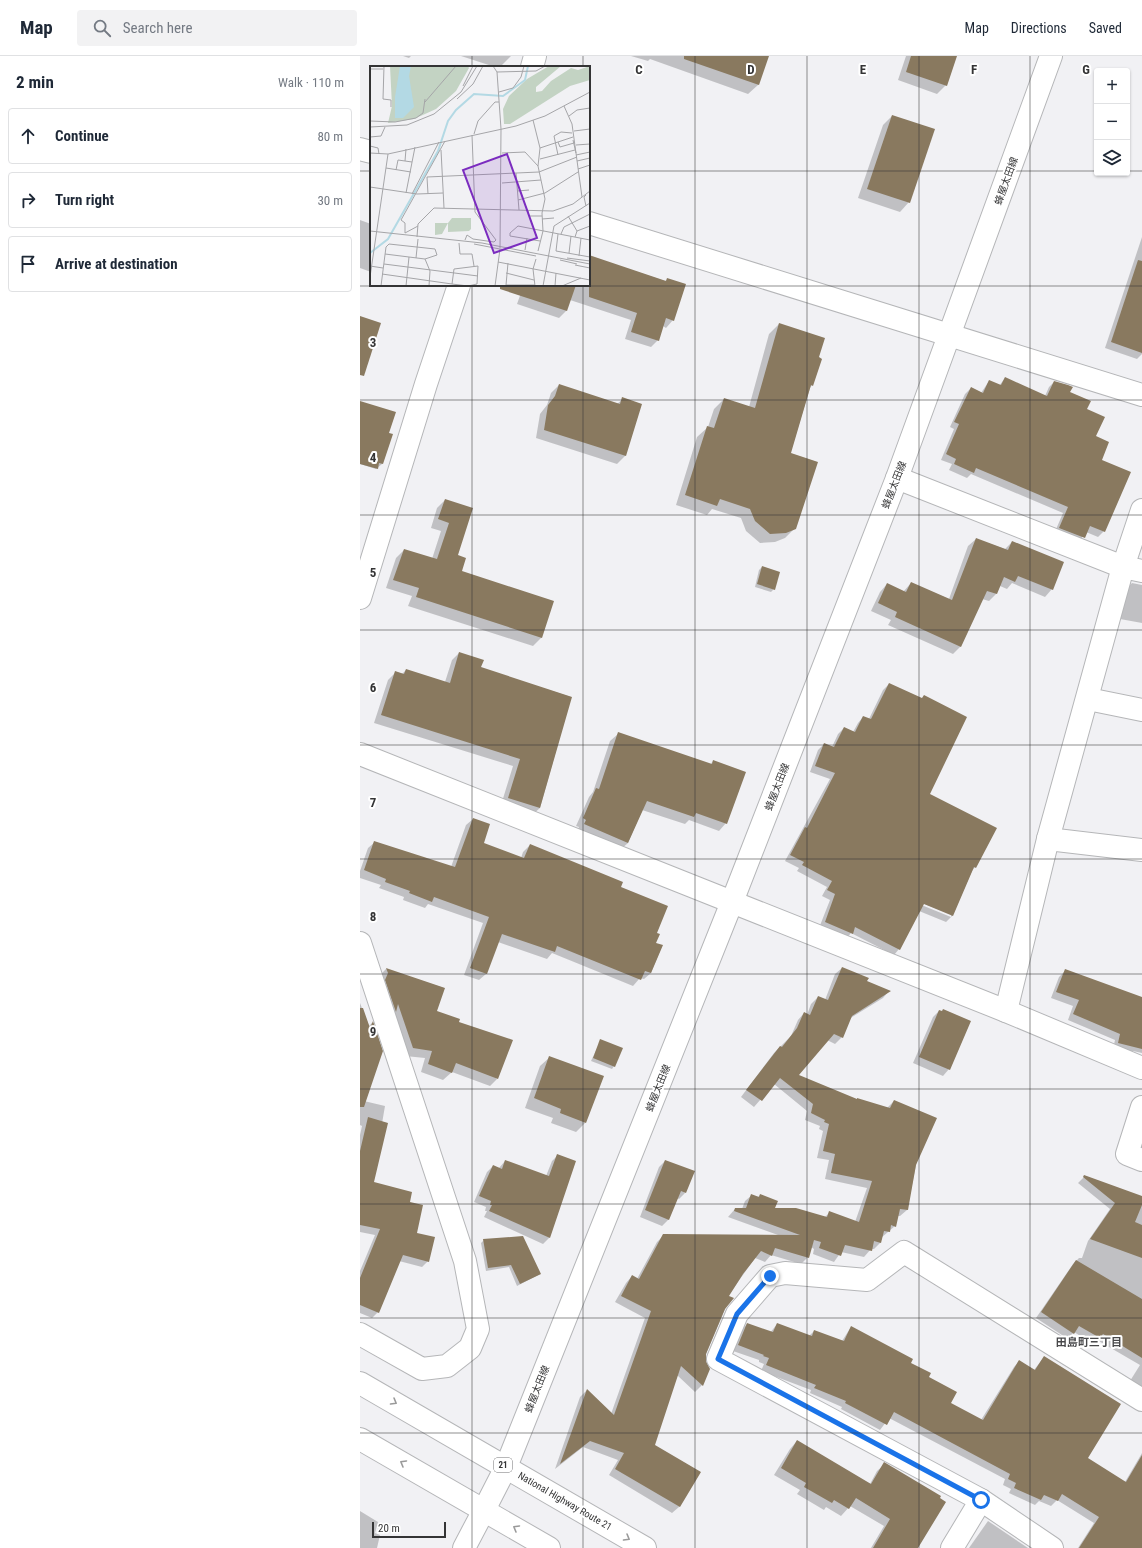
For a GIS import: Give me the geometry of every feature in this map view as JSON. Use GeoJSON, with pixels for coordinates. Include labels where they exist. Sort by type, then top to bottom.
{"type":"FeatureCollection","features":[{"type":"Feature","properties":{"kind":"main road"},"geometry":{"type":"LineString","coordinates":[[532,66],[535,56]]}},
{"type":"Feature","properties":{"kind":"main road","name":"蜂屋太田線"},"geometry":{"type":"LineString","coordinates":[[464,1548],[506,1467],[732,902],[897,478],[1051,56]]}},
{"type":"Feature","properties":{"kind":"main road"},"geometry":{"type":"LineString","coordinates":[[360,149],[370,152]]}},
{"type":"Feature","properties":{"kind":"main road"},"geometry":{"type":"LineString","coordinates":[[590,223],[1142,395]]}},
{"type":"Feature","properties":{"kind":"main road"},"geometry":{"type":"LineString","coordinates":[[360,598],[426,384],[459,286]]}},
{"type":"Feature","properties":{"kind":"main road"},"geometry":{"type":"LineString","coordinates":[[897,478],[1132,569]]}},
{"type":"Feature","properties":{"kind":"main road"},"geometry":{"type":"LineString","coordinates":[[1006,1011],[1048,839],[1088,699],[1132,569],[1142,510]]}},
{"type":"Feature","properties":{"kind":"main road"},"geometry":{"type":"LineString","coordinates":[[1088,699],[1142,710]]}},
{"type":"Feature","properties":{"kind":"main road"},"geometry":{"type":"LineString","coordinates":[[360,754],[1006,1011],[1142,1068]]}},
{"type":"Feature","properties":{"kind":"main road"},"geometry":{"type":"LineString","coordinates":[[1048,839],[1142,850]]}},
{"type":"Feature","properties":{"kind":"main road"},"geometry":{"type":"LineString","coordinates":[[360,943],[465,1261],[478,1329],[470,1348],[447,1366],[422,1368],[360,1334]]}},
{"type":"Feature","properties":{"kind":"main road"},"geometry":{"type":"LineString","coordinates":[[1142,1107],[1127,1154],[1142,1160]]}},
{"type":"Feature","properties":{"kind":"main road"},"geometry":{"type":"LineString","coordinates":[[1052,1548],[981,1500],[718,1359],[737,1314],[770,1276],[784,1273],[867,1280],[904,1252],[1142,1400]]}},
{"type":"Feature","properties":{"kind":"main road","name":"National Highway Route 21"},"geometry":{"type":"LineString","coordinates":[[360,1383],[645,1548]]}},
{"type":"Feature","properties":{"kind":"main road"},"geometry":{"type":"LineString","coordinates":[[360,1439],[549,1548]]}},
{"type":"Feature","properties":{"kind":"main road"},"geometry":{"type":"LineString","coordinates":[[952,1548],[981,1500]]}},
{"type":"Feature","properties":{"kind":"building"},"geometry":{"type":"Polygon","coordinates":[[[684,56],[769,56],[759,85],[684,59],[684,56]]]}},
{"type":"Feature","properties":{"kind":"building"},"geometry":{"type":"Polygon","coordinates":[[[911,56],[957,56],[947,86],[906,72],[911,56]]]}},
{"type":"Feature","properties":{"kind":"building"},"geometry":{"type":"Polygon","coordinates":[[[892,115],[935,129],[910,203],[867,189],[892,115]]]}},
{"type":"Feature","properties":{"kind":"building"},"geometry":{"type":"Polygon","coordinates":[[[590,255],[666,281],[667,278],[686,284],[674,321],[666,318],[659,341],[631,332],[637,313],[589,297],[590,255]]]}},
{"type":"Feature","properties":{"kind":"building"},"geometry":{"type":"Polygon","coordinates":[[[1138,260],[1142,261],[1142,353],[1111,342],[1138,260]]]}},
{"type":"Feature","properties":{"kind":"building"},"geometry":{"type":"Polygon","coordinates":[[[500,286],[576,286],[567,311],[500,289],[500,286]]]}},
{"type":"Feature","properties":{"kind":"building"},"geometry":{"type":"Polygon","coordinates":[[[360,316],[381,323],[364,376],[360,375],[360,316]]]}},
{"type":"Feature","properties":{"kind":"building"},"geometry":{"type":"Polygon","coordinates":[[[779,323],[825,338],[819,357],[822,359],[813,386],[811,385],[791,453],[818,462],[796,529],[786,533],[770,534],[755,521],[750,509],[720,499],[717,506],[685,495],[707,426],[714,428],[724,398],[755,408],[779,323]]]}},
{"type":"Feature","properties":{"kind":"building"},"geometry":{"type":"Polygon","coordinates":[[[1005,377],[1047,396],[1054,381],[1073,387],[1070,392],[1091,401],[1087,409],[1105,417],[1096,436],[1109,442],[1102,460],[1131,472],[1105,532],[1090,526],[1085,538],[1059,528],[1068,507],[976,468],[974,473],[954,464],[956,459],[946,454],[959,424],[954,422],[971,387],[983,393],[989,380],[1001,385],[1005,377]]]}},
{"type":"Feature","properties":{"kind":"building"},"geometry":{"type":"Polygon","coordinates":[[[559,384],[620,404],[622,397],[642,404],[626,456],[544,430],[548,405],[555,396],[559,384]]]}},
{"type":"Feature","properties":{"kind":"building"},"geometry":{"type":"Polygon","coordinates":[[[360,401],[396,412],[389,433],[393,434],[383,464],[379,463],[378,469],[360,464],[360,401]]]}},
{"type":"Feature","properties":{"kind":"building"},"geometry":{"type":"Polygon","coordinates":[[[445,499],[473,508],[458,555],[466,558],[462,571],[554,601],[542,638],[416,597],[419,588],[393,580],[404,549],[437,559],[449,523],[438,519],[445,499]]]}},
{"type":"Feature","properties":{"kind":"building"},"geometry":{"type":"Polygon","coordinates":[[[976,538],[1008,550],[1012,541],[1064,562],[1053,590],[1018,576],[1015,582],[1004,577],[997,594],[987,591],[961,647],[895,617],[897,612],[878,603],[887,583],[906,592],[911,582],[952,600],[976,538]]]}},
{"type":"Feature","properties":{"kind":"building"},"geometry":{"type":"Polygon","coordinates":[[[762,566],[780,572],[775,590],[757,584],[762,566]]]}},
{"type":"Feature","properties":{"kind":"building"},"geometry":{"type":"Polygon","coordinates":[[[459,652],[484,660],[481,667],[572,697],[540,808],[508,798],[520,759],[381,715],[395,671],[404,674],[406,669],[450,683],[459,652]]]}},
{"type":"Feature","properties":{"kind":"building"},"geometry":{"type":"Polygon","coordinates":[[[889,683],[922,698],[924,695],[967,717],[930,794],[997,828],[976,868],[974,867],[953,916],[924,904],[900,950],[855,927],[853,934],[825,922],[835,894],[827,890],[832,881],[802,865],[804,862],[790,855],[805,827],[807,828],[835,773],[815,766],[824,743],[834,747],[844,727],[855,732],[863,716],[871,719],[889,683]]]}},
{"type":"Feature","properties":{"kind":"building"},"geometry":{"type":"Polygon","coordinates":[[[618,732],[712,764],[713,760],[746,772],[727,824],[696,813],[694,817],[647,801],[628,843],[584,824],[586,820],[583,818],[596,788],[599,789],[618,732]]]}},
{"type":"Feature","properties":{"kind":"building"},"geometry":{"type":"Polygon","coordinates":[[[473,818],[490,824],[484,843],[524,858],[530,844],[623,882],[621,887],[668,906],[657,933],[660,934],[656,943],[663,945],[651,973],[645,971],[641,980],[557,946],[555,952],[502,934],[487,974],[470,968],[489,917],[434,897],[432,902],[409,893],[410,891],[385,882],[386,879],[364,870],[374,841],[455,867],[473,818]]]}},
{"type":"Feature","properties":{"kind":"building"},"geometry":{"type":"Polygon","coordinates":[[[842,967],[869,978],[867,981],[891,991],[852,1016],[843,1038],[834,1034],[799,1075],[857,1099],[890,1108],[894,1100],[937,1118],[916,1165],[908,1210],[900,1209],[896,1227],[891,1225],[890,1232],[884,1231],[881,1243],[874,1241],[872,1251],[845,1245],[841,1256],[819,1248],[821,1242],[814,1240],[809,1258],[775,1248],[772,1256],[761,1251],[743,1274],[729,1296],[734,1298],[725,1309],[706,1354],[706,1361],[710,1369],[703,1386],[681,1366],[655,1445],[701,1472],[680,1507],[615,1469],[624,1453],[590,1441],[560,1464],[587,1389],[614,1415],[651,1311],[621,1296],[632,1275],[639,1279],[663,1234],[800,1235],[734,1211],[735,1208],[746,1208],[751,1194],[759,1197],[760,1194],[778,1201],[775,1208],[796,1208],[827,1217],[829,1211],[859,1222],[872,1181],[831,1173],[835,1154],[823,1151],[829,1124],[824,1122],[825,1120],[811,1113],[813,1104],[780,1078],[762,1101],[746,1090],[780,1046],[782,1047],[797,1028],[804,1012],[810,1015],[818,996],[828,1000],[842,967]]]}},
{"type":"Feature","properties":{"kind":"building"},"geometry":{"type":"Polygon","coordinates":[[[386,968],[445,988],[437,1011],[460,1019],[459,1022],[513,1040],[498,1079],[456,1063],[452,1073],[428,1064],[432,1051],[413,1048],[398,1004],[396,1012],[385,980],[388,973],[386,968]]]}},
{"type":"Feature","properties":{"kind":"building"},"geometry":{"type":"Polygon","coordinates":[[[1065,969],[1142,997],[1142,1049],[1118,1043],[1120,1034],[1073,1014],[1079,1000],[1056,992],[1065,969]]]}},
{"type":"Feature","properties":{"kind":"building"},"geometry":{"type":"Polygon","coordinates":[[[360,1008],[363,1008],[370,1028],[373,1021],[383,1051],[364,1107],[360,1107],[360,1008]]]}},
{"type":"Feature","properties":{"kind":"building"},"geometry":{"type":"Polygon","coordinates":[[[943,1009],[971,1021],[950,1070],[919,1057],[939,1010],[942,1011],[943,1009]]]}},
{"type":"Feature","properties":{"kind":"building"},"geometry":{"type":"Polygon","coordinates":[[[600,1039],[623,1048],[615,1067],[593,1058],[600,1039]]]}},
{"type":"Feature","properties":{"kind":"building"},"geometry":{"type":"Polygon","coordinates":[[[549,1056],[604,1076],[586,1123],[560,1113],[561,1109],[534,1098],[549,1056]]]}},
{"type":"Feature","properties":{"kind":"building"},"geometry":{"type":"Polygon","coordinates":[[[368,1117],[388,1123],[374,1182],[412,1192],[410,1202],[423,1205],[417,1233],[435,1237],[429,1262],[403,1255],[379,1313],[360,1305],[360,1278],[380,1229],[360,1225],[360,1151],[368,1117]]]}},
{"type":"Feature","properties":{"kind":"building"},"geometry":{"type":"Polygon","coordinates":[[[557,1154],[576,1161],[550,1238],[489,1211],[492,1205],[490,1205],[491,1201],[479,1196],[493,1165],[502,1169],[505,1160],[549,1176],[557,1154]]]}},
{"type":"Feature","properties":{"kind":"building"},"geometry":{"type":"Polygon","coordinates":[[[665,1160],[695,1171],[686,1193],[681,1191],[669,1220],[645,1210],[665,1160]]]}},
{"type":"Feature","properties":{"kind":"building"},"geometry":{"type":"Polygon","coordinates":[[[1084,1175],[1142,1196],[1142,1205],[1135,1222],[1142,1225],[1142,1258],[1090,1239],[1115,1203],[1083,1177],[1084,1175]]]}},
{"type":"Feature","properties":{"kind":"building"},"geometry":{"type":"Polygon","coordinates":[[[523,1236],[541,1274],[520,1284],[511,1265],[488,1268],[483,1239],[523,1236]]]}},
{"type":"Feature","properties":{"kind":"building"},"geometry":{"type":"Polygon","coordinates":[[[1076,1260],[1142,1299],[1142,1358],[1103,1334],[1100,1338],[1079,1326],[1074,1334],[1041,1312],[1076,1260]]]}},
{"type":"Feature","properties":{"kind":"building"},"geometry":{"type":"Polygon","coordinates":[[[747,1323],[773,1332],[777,1323],[812,1336],[814,1330],[844,1341],[851,1326],[913,1359],[911,1363],[931,1373],[929,1377],[957,1392],[951,1403],[983,1420],[1019,1360],[1035,1370],[1044,1356],[1121,1404],[1088,1458],[1126,1482],[1142,1455],[1142,1548],[1079,1548],[1099,1517],[1062,1494],[1058,1501],[1044,1495],[1041,1500],[1014,1488],[1016,1483],[1008,1479],[1010,1474],[894,1412],[887,1425],[845,1403],[846,1401],[814,1388],[816,1385],[766,1365],[769,1358],[738,1345],[747,1323]]]}},
{"type":"Feature","properties":{"kind":"building"},"geometry":{"type":"Polygon","coordinates":[[[797,1440],[871,1484],[884,1462],[941,1496],[940,1498],[946,1502],[918,1548],[873,1548],[890,1519],[856,1498],[849,1509],[834,1500],[832,1503],[804,1487],[806,1483],[781,1468],[797,1440]]]}},
{"type":"Feature","properties":{"kind":"district","name":"田島町三丁目"},"geometry":{"type":"Point","coordinates":[1089,1342]}},
{"type":"Feature","properties":{"kind":"route"},"geometry":{"type":"LineString","coordinates":[[770,1276],[737,1314],[718,1359],[981,1500]]}}]}
